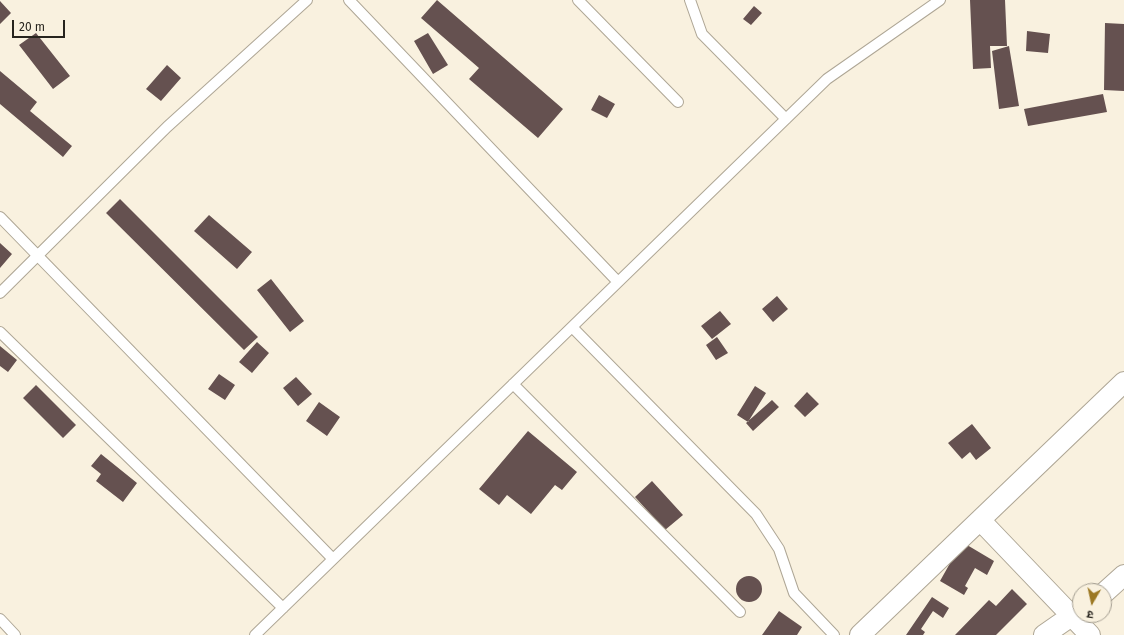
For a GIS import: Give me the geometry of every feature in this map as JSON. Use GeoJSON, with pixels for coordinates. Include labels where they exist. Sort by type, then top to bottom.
{"type":"FeatureCollection","features":[{"type":"Feature","properties":{"kind":"street"},"geometry":{"type":"LineString","coordinates":[[860,635],[1124,382]]}},
{"type":"Feature","properties":{"kind":"street"},"geometry":{"type":"LineString","coordinates":[[980,520],[1072,609]]}},
{"type":"Feature","properties":{"kind":"street"},"geometry":{"type":"LineString","coordinates":[[1112,586],[1124,575]]}},
{"type":"Feature","properties":{"kind":"street"},"geometry":{"type":"LineString","coordinates":[[1044,635],[1072,616]]}},
{"type":"Feature","properties":{"kind":"street"},"geometry":{"type":"LineString","coordinates":[[1082,623],[1090,635]]}},
{"type":"Feature","properties":{"kind":"lane"},"geometry":{"type":"LineString","coordinates":[[0,292],[166,127],[307,0]]}},
{"type":"Feature","properties":{"kind":"lane"},"geometry":{"type":"LineString","coordinates":[[349,0],[618,282]]}},
{"type":"Feature","properties":{"kind":"lane"},"geometry":{"type":"LineString","coordinates":[[578,0],[678,102]]}},
{"type":"Feature","properties":{"kind":"lane"},"geometry":{"type":"LineString","coordinates":[[690,0],[702,34],[786,119]]}},
{"type":"Feature","properties":{"kind":"lane"},"geometry":{"type":"LineString","coordinates":[[255,635],[827,78],[940,0]]}},
{"type":"Feature","properties":{"kind":"lane"},"geometry":{"type":"LineString","coordinates":[[0,216],[332,559]]}},
{"type":"Feature","properties":{"kind":"lane"},"geometry":{"type":"LineString","coordinates":[[572,326],[756,514],[779,549],[794,593],[834,635]]}},
{"type":"Feature","properties":{"kind":"lane"},"geometry":{"type":"LineString","coordinates":[[0,332],[283,608]]}},
{"type":"Feature","properties":{"kind":"lane"},"geometry":{"type":"LineString","coordinates":[[513,384],[740,612]]}},
{"type":"Feature","properties":{"kind":"lane"},"geometry":{"type":"LineString","coordinates":[[0,619],[15,635]]}},
{"type":"Feature","properties":{"kind":"building"},"geometry":{"type":"Polygon","coordinates":[[[437,0],[563,109],[538,138],[469,79],[479,68],[421,18],[437,0]]]}},
{"type":"Feature","properties":{"kind":"building"},"geometry":{"type":"Polygon","coordinates":[[[970,0],[1005,0],[1007,46],[990,46],[991,68],[973,69],[970,0]]]}},
{"type":"Feature","properties":{"kind":"building"},"geometry":{"type":"Polygon","coordinates":[[[0,1],[11,13],[0,24],[0,1]]]}},
{"type":"Feature","properties":{"kind":"building"},"geometry":{"type":"Polygon","coordinates":[[[754,6],[762,13],[751,25],[743,19],[754,6]]]}},
{"type":"Feature","properties":{"kind":"building"},"geometry":{"type":"Polygon","coordinates":[[[1105,23],[1124,24],[1124,91],[1104,90],[1105,23]]]}},
{"type":"Feature","properties":{"kind":"building"},"geometry":{"type":"Polygon","coordinates":[[[1027,31],[1050,34],[1048,53],[1026,51],[1027,31]]]}},
{"type":"Feature","properties":{"kind":"building"},"geometry":{"type":"Polygon","coordinates":[[[36,33],[70,76],[53,89],[19,45],[36,33]]]}},
{"type":"Feature","properties":{"kind":"building"},"geometry":{"type":"Polygon","coordinates":[[[428,33],[448,65],[433,74],[414,41],[428,33]]]}},
{"type":"Feature","properties":{"kind":"building"},"geometry":{"type":"Polygon","coordinates":[[[1009,46],[1019,106],[999,109],[992,51],[1009,46]]]}},
{"type":"Feature","properties":{"kind":"building"},"geometry":{"type":"Polygon","coordinates":[[[167,65],[181,78],[161,101],[146,89],[167,65]]]}},
{"type":"Feature","properties":{"kind":"building"},"geometry":{"type":"Polygon","coordinates":[[[0,71],[37,102],[30,111],[72,146],[63,157],[0,104],[0,71]]]}},
{"type":"Feature","properties":{"kind":"building"},"geometry":{"type":"Polygon","coordinates":[[[1103,94],[1107,112],[1028,126],[1024,109],[1103,94]]]}},
{"type":"Feature","properties":{"kind":"building"},"geometry":{"type":"Polygon","coordinates":[[[599,95],[615,104],[607,118],[591,110],[599,95]]]}},
{"type":"Feature","properties":{"kind":"building"},"geometry":{"type":"Polygon","coordinates":[[[120,199],[258,337],[244,350],[106,213],[120,199]]]}},
{"type":"Feature","properties":{"kind":"building"},"geometry":{"type":"Polygon","coordinates":[[[209,215],[252,252],[237,269],[194,231],[209,215]]]}},
{"type":"Feature","properties":{"kind":"building"},"geometry":{"type":"Polygon","coordinates":[[[0,243],[12,254],[0,268],[0,243]]]}},
{"type":"Feature","properties":{"kind":"building"},"geometry":{"type":"Polygon","coordinates":[[[271,279],[304,321],[290,332],[257,290],[271,279]]]}},
{"type":"Feature","properties":{"kind":"building"},"geometry":{"type":"Polygon","coordinates":[[[777,296],[788,309],[773,322],[762,309],[777,296]]]}},
{"type":"Feature","properties":{"kind":"building"},"geometry":{"type":"Polygon","coordinates":[[[720,311],[731,324],[712,339],[701,326],[720,311]]]}},
{"type":"Feature","properties":{"kind":"building"},"geometry":{"type":"Polygon","coordinates":[[[717,337],[728,353],[716,360],[706,345],[717,337]]]}},
{"type":"Feature","properties":{"kind":"building"},"geometry":{"type":"Polygon","coordinates":[[[257,342],[269,353],[252,373],[239,362],[257,342]]]}},
{"type":"Feature","properties":{"kind":"building"},"geometry":{"type":"Polygon","coordinates":[[[0,346],[17,360],[8,372],[0,366],[0,346]]]}},
{"type":"Feature","properties":{"kind":"building"},"geometry":{"type":"Polygon","coordinates":[[[219,374],[235,385],[225,400],[208,389],[219,374]]]}},
{"type":"Feature","properties":{"kind":"building"},"geometry":{"type":"Polygon","coordinates":[[[296,377],[312,394],[298,406],[283,388],[296,377]]]}},
{"type":"Feature","properties":{"kind":"building"},"geometry":{"type":"Polygon","coordinates":[[[36,385],[76,425],[63,438],[23,398],[36,385]]]}},
{"type":"Feature","properties":{"kind":"building"},"geometry":{"type":"Polygon","coordinates":[[[755,386],[766,393],[748,422],[737,415],[755,386]]]}},
{"type":"Feature","properties":{"kind":"building"},"geometry":{"type":"Polygon","coordinates":[[[807,392],[819,404],[805,417],[794,406],[807,392]]]}},
{"type":"Feature","properties":{"kind":"building"},"geometry":{"type":"Polygon","coordinates":[[[772,400],[779,407],[753,431],[746,423],[772,400]]]}},
{"type":"Feature","properties":{"kind":"building"},"geometry":{"type":"Polygon","coordinates":[[[319,402],[340,417],[327,436],[306,421],[319,402]]]}},
{"type":"Feature","properties":{"kind":"building"},"geometry":{"type":"Polygon","coordinates":[[[972,424],[991,448],[976,460],[970,452],[962,459],[948,443],[972,424]]]}},
{"type":"Feature","properties":{"kind":"building"},"geometry":{"type":"Polygon","coordinates":[[[528,431],[577,472],[562,490],[555,485],[531,514],[507,495],[499,505],[479,489],[528,431]]]}},
{"type":"Feature","properties":{"kind":"building"},"geometry":{"type":"Polygon","coordinates":[[[101,454],[137,483],[123,502],[96,481],[101,474],[91,466],[101,454]]]}},
{"type":"Feature","properties":{"kind":"building"},"geometry":{"type":"Polygon","coordinates":[[[652,481],[683,515],[665,530],[635,497],[652,481]]]}},
{"type":"Feature","properties":{"kind":"building"},"geometry":{"type":"Polygon","coordinates":[[[962,542],[994,561],[987,575],[975,568],[965,586],[968,588],[964,595],[940,581],[962,542]]]}},
{"type":"Feature","properties":{"kind":"building"},"geometry":{"type":"Polygon","coordinates":[[[749,576],[758,580],[762,589],[758,598],[749,602],[740,598],[736,589],[740,580],[749,576]]]}},
{"type":"Feature","properties":{"kind":"building"},"geometry":{"type":"Polygon","coordinates":[[[1012,589],[1027,604],[996,635],[955,635],[989,600],[996,606],[1012,589]]]}},
{"type":"Feature","properties":{"kind":"building"},"geometry":{"type":"Polygon","coordinates":[[[932,597],[949,608],[943,618],[933,611],[921,629],[925,632],[923,635],[906,635],[932,597]]]}},
{"type":"Feature","properties":{"kind":"building"},"geometry":{"type":"Polygon","coordinates":[[[779,611],[802,627],[797,635],[762,635],[779,611]]]}}]}
